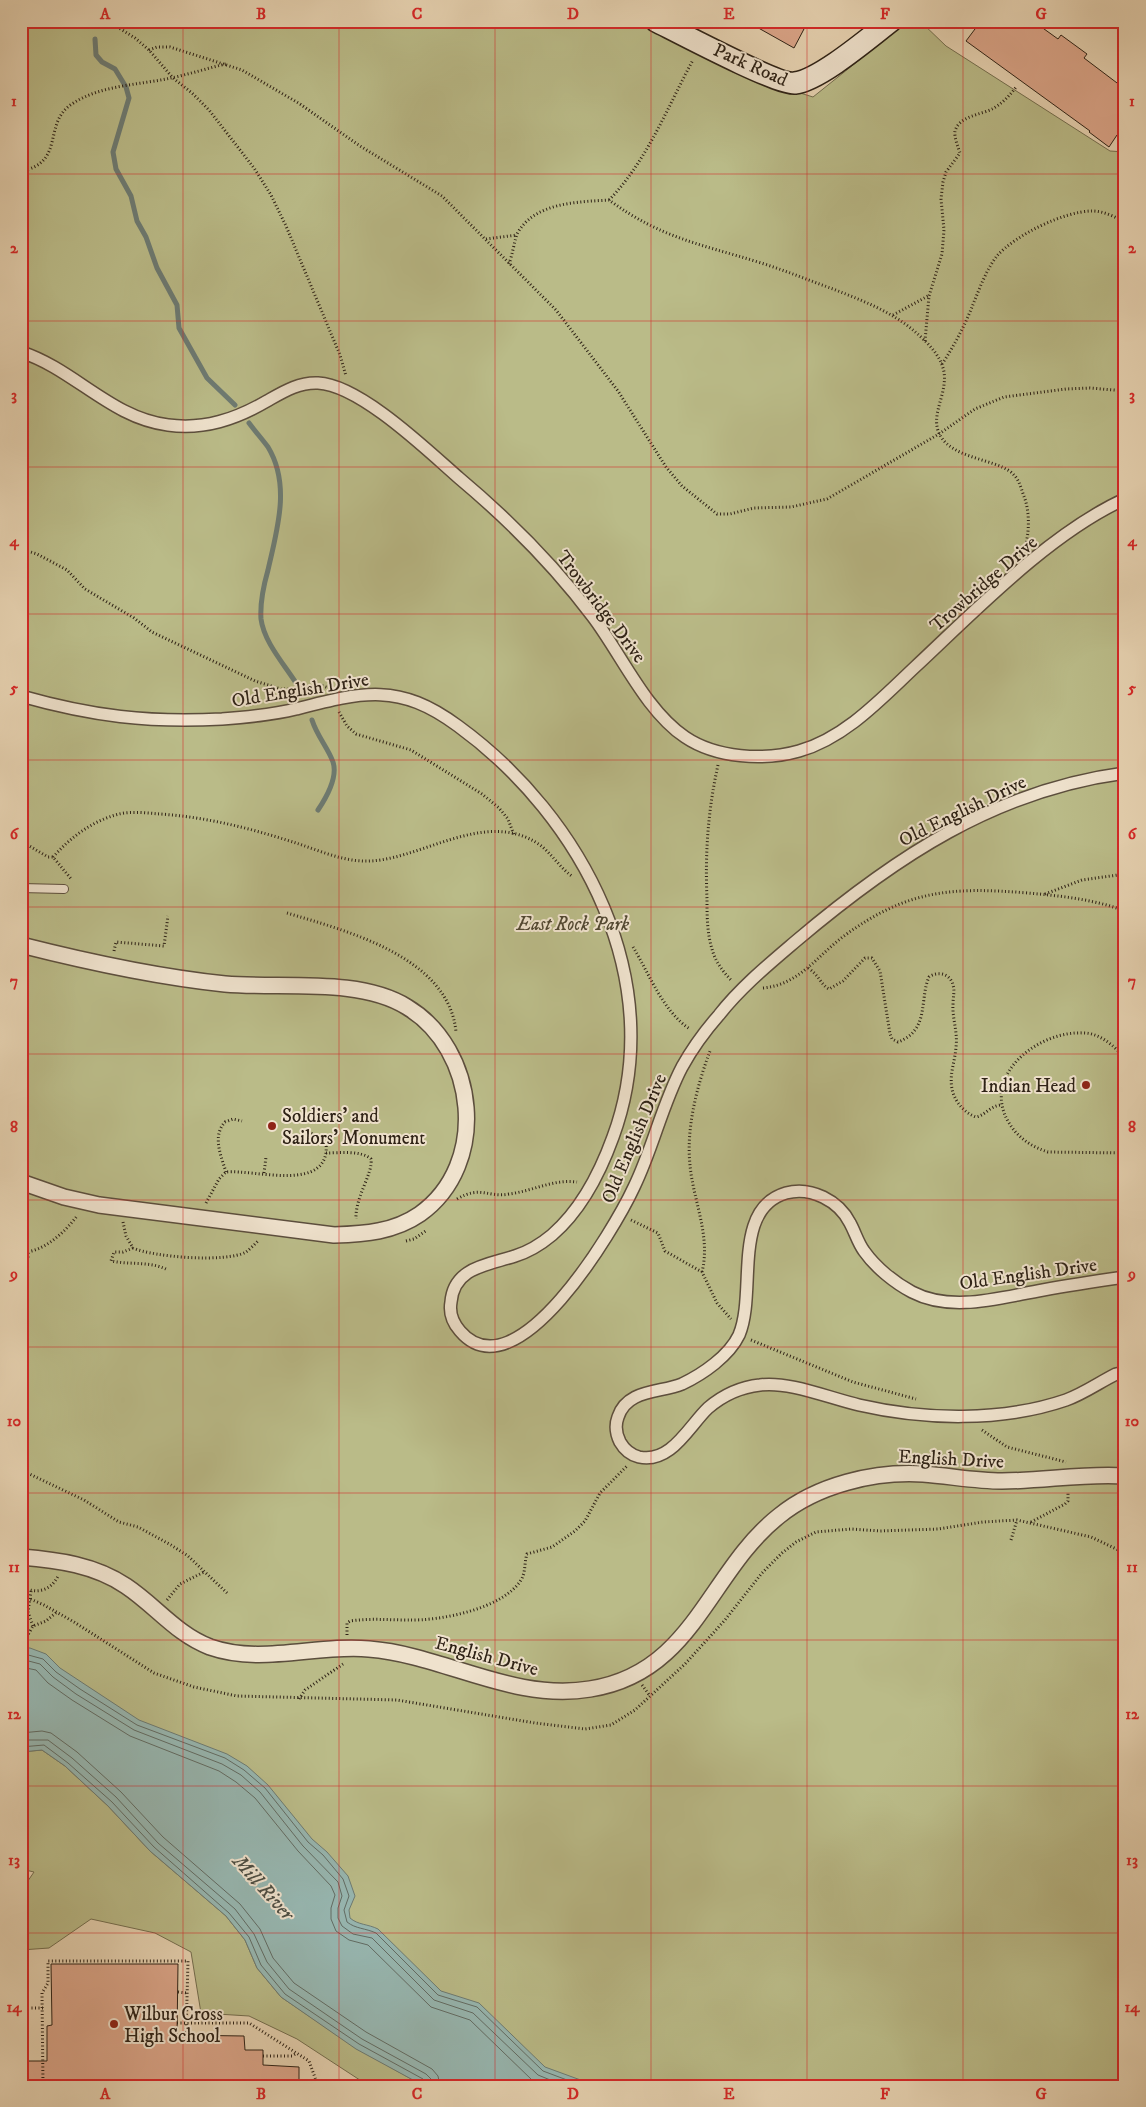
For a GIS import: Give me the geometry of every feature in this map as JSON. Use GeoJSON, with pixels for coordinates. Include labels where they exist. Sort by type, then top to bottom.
{"type":"FeatureCollection","features":[{"type":"Feature","properties":{"kind":"main road","name":"Park Road"},"geometry":{"type":"LineString","coordinates":[[656,21],[773,78],[794,84],[821,71],[891,21]]}},
{"type":"Feature","properties":{"kind":"street","name":"Trowbridge Drive"},"geometry":{"type":"LineString","coordinates":[[21,352],[40,358],[110,403],[134,416],[172,426],[227,421],[243,415],[286,390],[301,384],[317,383],[346,389],[388,419],[460,478],[530,541],[592,616],[646,696],[668,722],[687,738],[722,751],[756,756],[795,752],[816,745],[842,730],[879,700],[1044,552],[1085,520],[1125,499]]}},
{"type":"Feature","properties":{"kind":"street","name":"Old English Drive"},"geometry":{"type":"LineString","coordinates":[[21,696],[89,714],[159,721],[227,719],[271,714],[334,698],[368,694],[408,698],[432,708],[461,728],[527,786],[567,841],[596,889],[614,929],[627,984],[631,1045],[623,1105],[616,1131],[592,1186],[566,1221],[536,1247],[520,1255],[476,1267],[463,1275],[454,1288],[450,1300],[451,1313],[455,1325],[474,1343],[484,1346],[508,1343],[535,1326],[568,1290],[596,1252],[637,1182],[666,1100],[682,1068],[701,1037],[745,986],[863,886],[900,860],[934,840],[992,810],[1042,790],[1083,779],[1125,773]]}},
{"type":"Feature","properties":{"kind":"street"},"geometry":{"type":"LineString","coordinates":[[21,945],[164,976],[226,984],[323,987],[374,994],[406,1006],[416,1013],[449,1049],[456,1063],[467,1111],[460,1157],[446,1187],[438,1198],[419,1215],[385,1230],[334,1235],[202,1218],[84,1202],[21,1182]]}},
{"type":"Feature","properties":{"kind":"street","name":"Old English Drive"},"geometry":{"type":"LineString","coordinates":[[635,1456],[623,1447],[616,1429],[616,1421],[624,1406],[640,1394],[671,1388],[695,1377],[720,1359],[732,1346],[739,1334],[748,1285],[750,1239],[754,1224],[766,1205],[786,1193],[809,1193],[832,1202],[841,1210],[864,1251],[876,1265],[908,1289],[930,1299],[966,1302],[1125,1278]]}},
{"type":"Feature","properties":{"kind":"street"},"geometry":{"type":"LineString","coordinates":[[635,1456],[656,1456],[667,1451],[677,1443],[708,1409],[722,1398],[737,1390],[759,1385],[776,1385],[890,1411],[964,1415],[1015,1411],[1060,1402],[1116,1374],[1125,1372]]}},
{"type":"Feature","properties":{"kind":"street","name":"English Drive"},"geometry":{"type":"LineString","coordinates":[[21,1558],[60,1562],[106,1575],[126,1586],[158,1613],[195,1640],[234,1653],[258,1654],[337,1647],[369,1649],[407,1654],[501,1684],[547,1691],[587,1690],[618,1682],[636,1674],[672,1647],[699,1617],[748,1547],[765,1528],[779,1515],[818,1493],[850,1482],[898,1474],[999,1481],[1092,1475],[1125,1476]]}},
{"type":"Feature","properties":{"kind":"lane"},"geometry":{"type":"LineString","coordinates":[[21,888],[64,889]]}},
{"type":"Feature","properties":{"kind":"path"},"geometry":{"type":"LineString","coordinates":[[108,21],[150,50],[173,78],[209,110],[271,195],[340,355],[345,369],[346,389]]}},
{"type":"Feature","properties":{"kind":"path"},"geometry":{"type":"LineString","coordinates":[[609,200],[625,184],[652,140],[704,44]]}},
{"type":"Feature","properties":{"kind":"path"},"geometry":{"type":"LineString","coordinates":[[150,50],[157,47],[170,47],[227,64],[260,79],[360,146],[442,196],[540,293],[576,335],[618,391],[666,467],[682,486],[703,505],[717,514],[730,514],[754,508],[791,507],[827,499],[939,434],[974,409],[1004,397],[1066,388],[1125,391]]}},
{"type":"Feature","properties":{"kind":"path"},"geometry":{"type":"LineString","coordinates":[[21,171],[41,164],[48,155],[56,123],[62,112],[82,98],[108,90],[173,78],[227,64]]}},
{"type":"Feature","properties":{"kind":"path"},"geometry":{"type":"LineString","coordinates":[[925,341],[929,296],[942,254],[944,230],[941,199],[943,182],[946,172],[960,154],[955,133],[958,124],[970,116],[995,108],[1017,86]]}},
{"type":"Feature","properties":{"kind":"path"},"geometry":{"type":"LineString","coordinates":[[509,264],[515,248],[517,235],[535,215],[553,207],[569,203],[609,200],[631,216],[665,233],[693,244],[790,272],[893,316],[925,341],[942,364],[944,387],[936,418],[939,434],[952,448],[969,457],[1006,469],[1014,475],[1026,503],[1028,522],[1025,550]]}},
{"type":"Feature","properties":{"kind":"path"},"geometry":{"type":"LineString","coordinates":[[942,364],[954,347],[980,287],[997,256],[1010,244],[1042,226],[1075,214],[1092,211],[1109,214],[1125,222]]}},
{"type":"Feature","properties":{"kind":"path"},"geometry":{"type":"LineString","coordinates":[[486,239],[517,235]]}},
{"type":"Feature","properties":{"kind":"path"},"geometry":{"type":"LineString","coordinates":[[893,316],[929,296]]}},
{"type":"Feature","properties":{"kind":"path"},"geometry":{"type":"LineString","coordinates":[[21,549],[37,554],[67,570],[85,589],[134,618],[152,632],[268,686],[296,689],[326,685],[347,726],[356,734],[411,750],[482,794],[499,808],[508,819],[514,835]]}},
{"type":"Feature","properties":{"kind":"path"},"geometry":{"type":"LineString","coordinates":[[722,751],[709,812],[706,843],[708,923],[712,949],[718,963],[745,986],[768,988],[797,977],[830,947],[859,925],[917,897],[962,889],[1045,894],[1075,898],[1125,911]]}},
{"type":"Feature","properties":{"kind":"path"},"geometry":{"type":"LineString","coordinates":[[53,857],[79,832],[105,819],[125,813],[175,815],[231,823],[361,862],[391,859],[463,835],[502,832],[524,837],[541,846],[562,869],[574,878],[596,889]]}},
{"type":"Feature","properties":{"kind":"path"},"geometry":{"type":"LineString","coordinates":[[21,841],[48,857],[53,857],[65,870]]}},
{"type":"Feature","properties":{"kind":"path"},"geometry":{"type":"LineString","coordinates":[[1045,894],[1082,880],[1125,874]]}},
{"type":"Feature","properties":{"kind":"path"},"geometry":{"type":"LineString","coordinates":[[287,913],[381,946],[396,954],[430,979],[446,1001],[455,1023],[456,1032],[449,1049]]}},
{"type":"Feature","properties":{"kind":"path"},"geometry":{"type":"LineString","coordinates":[[115,944],[116,942],[164,946],[168,916]]}},
{"type":"Feature","properties":{"kind":"path"},"geometry":{"type":"LineString","coordinates":[[614,929],[627,939],[678,1018],[707,1042],[710,1052],[697,1093],[688,1148],[693,1186],[704,1237],[702,1272],[717,1303],[731,1318]]}},
{"type":"Feature","properties":{"kind":"path"},"geometry":{"type":"LineString","coordinates":[[808,968],[818,974],[824,985],[829,989],[843,981],[865,958],[872,958],[880,971],[890,1034],[892,1039],[898,1042],[911,1033],[922,1019],[929,978],[934,974],[941,973],[949,977],[954,987],[953,1020],[956,1046],[950,1076],[953,1092],[962,1108],[976,1117],[982,1116],[995,1106],[1001,1105]]}},
{"type":"Feature","properties":{"kind":"path"},"geometry":{"type":"LineString","coordinates":[[1125,1059],[1108,1042],[1085,1032],[1054,1038],[1036,1046],[1010,1068],[1000,1092],[1001,1105],[1010,1125],[1036,1148],[1048,1152],[1125,1153]]}},
{"type":"Feature","properties":{"kind":"path"},"geometry":{"type":"LineString","coordinates":[[226,1172],[219,1151],[219,1131],[225,1122],[242,1121]]}},
{"type":"Feature","properties":{"kind":"path"},"geometry":{"type":"LineString","coordinates":[[226,1172],[306,1175],[320,1166],[326,1153],[324,1139],[303,1131]]}},
{"type":"Feature","properties":{"kind":"path"},"geometry":{"type":"LineString","coordinates":[[326,1153],[358,1154],[367,1156],[371,1160],[370,1169],[357,1200]]}},
{"type":"Feature","properties":{"kind":"path"},"geometry":{"type":"LineString","coordinates":[[264,1173],[266,1157]]}},
{"type":"Feature","properties":{"kind":"path"},"geometry":{"type":"LineString","coordinates":[[202,1218],[208,1197],[226,1172]]}},
{"type":"Feature","properties":{"kind":"path"},"geometry":{"type":"LineString","coordinates":[[470,1193],[485,1191],[508,1195],[560,1181],[581,1182]]}},
{"type":"Feature","properties":{"kind":"path"},"geometry":{"type":"LineString","coordinates":[[600,1189],[614,1208]]}},
{"type":"Feature","properties":{"kind":"path"},"geometry":{"type":"LineString","coordinates":[[21,1252],[28,1253],[61,1234],[78,1215],[84,1202]]}},
{"type":"Feature","properties":{"kind":"path"},"geometry":{"type":"LineString","coordinates":[[123,1207],[124,1230],[133,1248]]}},
{"type":"Feature","properties":{"kind":"path"},"geometry":{"type":"LineString","coordinates":[[628,1219],[658,1233],[665,1251],[702,1272]]}},
{"type":"Feature","properties":{"kind":"path"},"geometry":{"type":"LineString","coordinates":[[168,1270],[154,1265],[137,1265],[111,1261],[114,1252],[122,1252],[133,1248],[152,1254],[208,1259],[246,1252],[260,1239]]}},
{"type":"Feature","properties":{"kind":"path"},"geometry":{"type":"LineString","coordinates":[[28,1253],[28,1259]]}},
{"type":"Feature","properties":{"kind":"path"},"geometry":{"type":"LineString","coordinates":[[739,1334],[765,1347],[830,1371],[852,1382],[919,1399]]}},
{"type":"Feature","properties":{"kind":"path"},"geometry":{"type":"LineString","coordinates":[[976,1428],[991,1435],[1007,1447],[1059,1458],[1067,1464]]}},
{"type":"Feature","properties":{"kind":"path"},"geometry":{"type":"LineString","coordinates":[[347,1636],[347,1623],[350,1621],[375,1619],[409,1620],[449,1616],[471,1610],[504,1597],[521,1580],[527,1554],[552,1547],[575,1531],[585,1520],[600,1493],[635,1456]]}},
{"type":"Feature","properties":{"kind":"path"},"geometry":{"type":"LineString","coordinates":[[21,1470],[84,1500],[119,1522],[138,1527],[156,1536],[188,1556],[227,1594]]}},
{"type":"Feature","properties":{"kind":"path"},"geometry":{"type":"LineString","coordinates":[[1030,1522],[1065,1504],[1068,1501],[1068,1489]]}},
{"type":"Feature","properties":{"kind":"path"},"geometry":{"type":"LineString","coordinates":[[1011,1540],[1017,1520]]}},
{"type":"Feature","properties":{"kind":"path"},"geometry":{"type":"LineString","coordinates":[[21,1595],[57,1612],[154,1674],[174,1682],[237,1696],[397,1700],[535,1723],[578,1728],[598,1728],[626,1718],[635,1710],[685,1664],[725,1620],[762,1573],[782,1553],[816,1532],[851,1529],[901,1531],[1017,1520],[1091,1537],[1125,1554]]}},
{"type":"Feature","properties":{"kind":"path"},"geometry":{"type":"LineString","coordinates":[[21,1586],[31,1591],[39,1591],[51,1585],[58,1576],[60,1562]]}},
{"type":"Feature","properties":{"kind":"path"},"geometry":{"type":"LineString","coordinates":[[158,1613],[180,1584],[204,1572]]}},
{"type":"Feature","properties":{"kind":"path"},"geometry":{"type":"LineString","coordinates":[[31,1591],[28,1612],[33,1626]]}},
{"type":"Feature","properties":{"kind":"path"},"geometry":{"type":"LineString","coordinates":[[25,1640],[33,1626],[46,1621],[57,1612]]}},
{"type":"Feature","properties":{"kind":"path"},"geometry":{"type":"LineString","coordinates":[[299,1698],[305,1690],[346,1662]]}},
{"type":"Feature","properties":{"kind":"path"},"geometry":{"type":"LineString","coordinates":[[42,2086],[42,1993],[48,1983],[48,1961],[188,1961],[186,2035]]}},
{"type":"Feature","properties":{"kind":"path"},"geometry":{"type":"LineString","coordinates":[[178,1992],[187,1993]]}},
{"type":"Feature","properties":{"kind":"path"},"geometry":{"type":"LineString","coordinates":[[21,2008],[43,2008]]}},
{"type":"Feature","properties":{"kind":"path"},"geometry":{"type":"LineString","coordinates":[[177,2023],[249,2023],[308,2061],[318,2086]]}},
{"type":"Feature","properties":{"kind":"path"},"geometry":{"type":"LineString","coordinates":[[263,2056],[292,2056],[297,2053]]}},
{"type":"Feature","properties":{"kind":"green space","name":"East Rock Park"},"geometry":{"type":"Polygon","coordinates":[[[21,21],[643,21],[733,72],[813,97],[908,21],[920,21],[946,46],[1110,151],[1125,152],[1125,2086],[546,2086],[21,1684],[21,21]]]}},
{"type":"Feature","properties":{"kind":"green space"},"geometry":{"type":"Polygon","coordinates":[[[42,1750],[65,1766],[108,1806],[150,1851],[226,1916],[245,1940],[257,1968],[281,1997],[356,2048],[424,2086],[369,2086],[297,2039],[249,2016],[201,2013],[191,1952],[155,1933],[91,1919],[49,1948],[21,1950],[21,1891],[34,1872],[21,1869],[21,1752],[42,1750]]]}},
{"type":"Feature","properties":{"kind":"water","name":"Mill River"},"geometry":{"type":"Polygon","coordinates":[[[21,1648],[30,1648],[46,1654],[60,1668],[139,1720],[227,1754],[247,1766],[268,1785],[312,1839],[327,1852],[348,1876],[355,1896],[349,1910],[350,1918],[356,1922],[378,1929],[441,1991],[479,2003],[545,2067],[597,2086],[424,2086],[356,2049],[281,1997],[257,1968],[245,1940],[226,1916],[150,1851],[108,1806],[65,1766],[42,1750],[21,1752],[21,1648]]]}},
{"type":"Feature","properties":{"kind":"building"},"geometry":{"type":"Polygon","coordinates":[[[746,21],[805,21],[802,28],[804,29],[794,48],[746,21]]]}},
{"type":"Feature","properties":{"kind":"building"},"geometry":{"type":"Polygon","coordinates":[[[964,21],[1033,21],[1058,39],[1061,35],[1087,54],[1084,58],[1125,89],[1125,141],[1117,135],[1109,147],[1090,131],[966,41],[975,29],[964,21]]]}},
{"type":"Feature","properties":{"kind":"building","name":"Wilbur Cross High School"},"geometry":{"type":"Polygon","coordinates":[[[51,1964],[178,1964],[177,2035],[244,2036],[245,2050],[263,2050],[263,2065],[299,2067],[299,2086],[21,2086],[21,2061],[47,2061],[47,2026],[52,2025],[51,1964]]]}},
{"type":"Feature","properties":{"kind":"waterway"},"geometry":{"type":"LineString","coordinates":[[95,39],[96,55],[102,62],[115,69],[126,87],[129,98],[113,152],[116,169],[131,196],[137,221],[146,237],[157,268],[177,305],[179,328],[207,378],[235,405]]}},
{"type":"Feature","properties":{"kind":"waterway"},"geometry":{"type":"LineString","coordinates":[[249,423],[268,447],[275,462],[280,492],[278,524],[264,588],[261,619],[270,644],[296,683]]}},
{"type":"Feature","properties":{"kind":"waterway"},"geometry":{"type":"LineString","coordinates":[[312,720],[331,757],[334,768],[333,781],[318,810]]}},
{"type":"Feature","properties":{"kind":"place","name":"Indian Head"},"geometry":{"type":"Point","coordinates":[1086,1085]}},
{"type":"Feature","properties":{"kind":"place","name":"Soldiers' and Sailors' Monument"},"geometry":{"type":"Point","coordinates":[272,1126]}},
{"type":"Feature","properties":{"kind":"place","name":"Wilbur Cross High School"},"geometry":{"type":"Point","coordinates":[114,2024]}}]}
